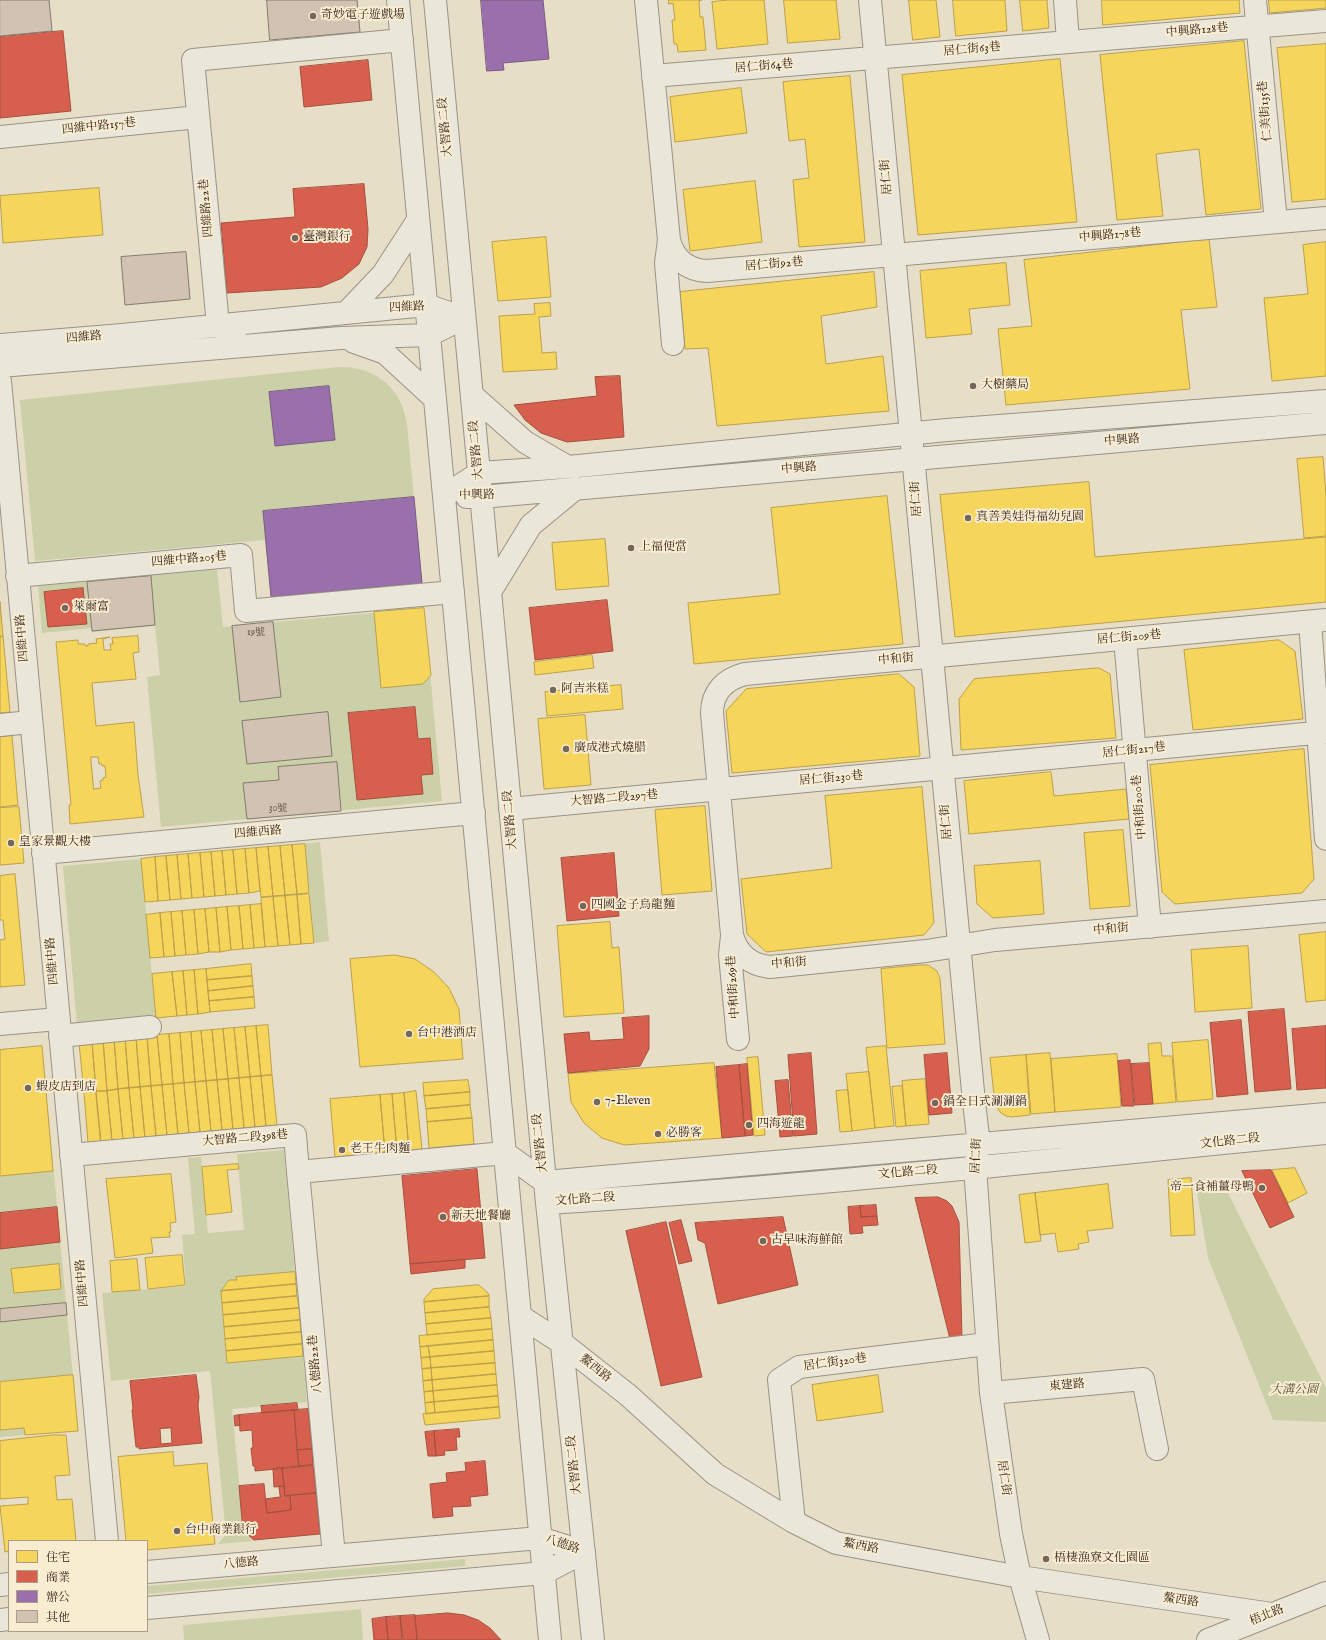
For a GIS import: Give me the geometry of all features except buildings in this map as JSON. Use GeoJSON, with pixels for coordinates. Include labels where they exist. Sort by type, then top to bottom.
{"type":"FeatureCollection","features":[{"type":"Feature","properties":{"kind":"street"},"geometry":{"type":"LineString","coordinates":[[398,0],[550,1640]]}},
{"type":"Feature","properties":{"kind":"street","name":"大智路二段"},"geometry":{"type":"LineString","coordinates":[[435,0],[546,1193],[593,1640]]}},
{"type":"Feature","properties":{"kind":"street","name":"居仁街92巷"},"geometry":{"type":"LineString","coordinates":[[646,0],[669,240],[674,255],[679,261],[699,271],[894,255]]}},
{"type":"Feature","properties":{"kind":"street","name":"居仁街"},"geometry":{"type":"LineString","coordinates":[[870,0],[912,434],[942,769],[979,1145],[975,1167],[991,1393],[1011,1534],[1020,1577],[1038,1640]]}},
{"type":"Feature","properties":{"kind":"street"},"geometry":{"type":"LineString","coordinates":[[1065,0],[1068,42]]}},
{"type":"Feature","properties":{"kind":"street","name":"仁美街135巷"},"geometry":{"type":"LineString","coordinates":[[1255,0],[1276,222]]}},
{"type":"Feature","properties":{"kind":"street","name":"中興路128巷"},"geometry":{"type":"LineString","coordinates":[[1068,42],[1326,21]]}},
{"type":"Feature","properties":{"kind":"street","name":"四維路22巷"},"geometry":{"type":"LineString","coordinates":[[218,325],[193,60],[402,40]]}},
{"type":"Feature","properties":{"kind":"street","name":"居仁街63巷"},"geometry":{"type":"LineString","coordinates":[[875,58],[1068,42]]}},
{"type":"Feature","properties":{"kind":"street","name":"居仁街64巷"},"geometry":{"type":"LineString","coordinates":[[653,76],[875,58]]}},
{"type":"Feature","properties":{"kind":"street","name":"四維中路157巷"},"geometry":{"type":"LineString","coordinates":[[0,136],[198,117]]}},
{"type":"Feature","properties":{"kind":"street","name":"中興路178巷"},"geometry":{"type":"LineString","coordinates":[[894,255],[1326,218]]}},
{"type":"Feature","properties":{"kind":"street"},"geometry":{"type":"LineString","coordinates":[[346,313],[383,274],[418,220]]}},
{"type":"Feature","properties":{"kind":"street","name":"居仁街92巷"},"geometry":{"type":"LineString","coordinates":[[669,240],[666,263],[672,344]]}},
{"type":"Feature","properties":{"kind":"street","name":"四維路"},"geometry":{"type":"LineString","coordinates":[[0,345],[426,305],[464,318]]}},
{"type":"Feature","properties":{"kind":"street","name":"四維路"},"geometry":{"type":"LineString","coordinates":[[0,366],[342,338],[429,335],[464,318]]}},
{"type":"Feature","properties":{"kind":"street"},"geometry":{"type":"LineString","coordinates":[[218,325],[242,346]]}},
{"type":"Feature","properties":{"kind":"street"},"geometry":{"type":"LineString","coordinates":[[342,338],[385,353],[435,399]]}},
{"type":"Feature","properties":{"kind":"street","name":"四維中路"},"geometry":{"type":"LineString","coordinates":[[0,380],[30,722],[107,1540]]}},
{"type":"Feature","properties":{"kind":"street"},"geometry":{"type":"LineString","coordinates":[[472,395],[525,442],[568,467]]}},
{"type":"Feature","properties":{"kind":"street","name":"中興路"},"geometry":{"type":"LineString","coordinates":[[444,496],[479,473],[568,467],[912,434],[1326,401]]}},
{"type":"Feature","properties":{"kind":"street","name":"中興路"},"geometry":{"type":"LineString","coordinates":[[444,496],[481,497],[1326,423]]}},
{"type":"Feature","properties":{"kind":"street"},"geometry":{"type":"LineString","coordinates":[[490,592],[530,524],[576,488]]}},
{"type":"Feature","properties":{"kind":"street","name":"四維中路205巷"},"geometry":{"type":"LineString","coordinates":[[17,576],[241,555],[246,611],[453,592]]}},
{"type":"Feature","properties":{"kind":"street"},"geometry":{"type":"LineString","coordinates":[[1318,621],[1326,839]]}},
{"type":"Feature","properties":{"kind":"street","name":"居仁街209巷"},"geometry":{"type":"LineString","coordinates":[[932,657],[1318,621]]}},
{"type":"Feature","properties":{"kind":"street","name":"中和街200巷"},"geometry":{"type":"LineString","coordinates":[[1125,639],[1150,927]]}},
{"type":"Feature","properties":{"kind":"street","name":"中和街"},"geometry":{"type":"LineString","coordinates":[[932,657],[745,674],[732,678],[718,690],[712,706],[732,935],[735,944],[745,958],[756,964],[770,967],[926,951],[995,940],[1326,911]]}},
{"type":"Feature","properties":{"kind":"street"},"geometry":{"type":"LineString","coordinates":[[0,725],[30,722]]}},
{"type":"Feature","properties":{"kind":"street","name":"居仁街217巷"},"geometry":{"type":"LineString","coordinates":[[942,769],[1322,732]]}},
{"type":"Feature","properties":{"kind":"street","name":"居仁街230巷"},"geometry":{"type":"LineString","coordinates":[[719,790],[942,769]]}},
{"type":"Feature","properties":{"kind":"street","name":"大智路二段297巷"},"geometry":{"type":"LineString","coordinates":[[510,809],[719,790]]}},
{"type":"Feature","properties":{"kind":"street","name":"四維西路"},"geometry":{"type":"LineString","coordinates":[[43,853],[474,813]]}},
{"type":"Feature","properties":{"kind":"street","name":"中和街269巷"},"geometry":{"type":"LineString","coordinates":[[732,935],[730,955],[738,1039]]}},
{"type":"Feature","properties":{"kind":"street"},"geometry":{"type":"LineString","coordinates":[[0,1024],[59,1027],[150,1027]]}},
{"type":"Feature","properties":{"kind":"street","name":"文化路二段"},"geometry":{"type":"LineString","coordinates":[[546,1193],[979,1145],[1326,1114]]}},
{"type":"Feature","properties":{"kind":"street","name":"文化路二段"},"geometry":{"type":"LineString","coordinates":[[505,1153],[546,1193],[640,1197],[975,1167],[1326,1133]]}},
{"type":"Feature","properties":{"kind":"street","name":"大智路二段398巷"},"geometry":{"type":"LineString","coordinates":[[71,1156],[294,1135],[298,1172]]}},
{"type":"Feature","properties":{"kind":"street"},"geometry":{"type":"LineString","coordinates":[[298,1172],[505,1153]]}},
{"type":"Feature","properties":{"kind":"street","name":"八德路22巷"},"geometry":{"type":"LineString","coordinates":[[298,1172],[334,1556]]}},
{"type":"Feature","properties":{"kind":"street","name":"鰲西路"},"geometry":{"type":"LineString","coordinates":[[520,1316],[562,1343],[651,1414],[715,1474],[794,1522],[836,1543],[1020,1577],[1272,1614]]}},
{"type":"Feature","properties":{"kind":"street","name":"居仁街320巷"},"geometry":{"type":"LineString","coordinates":[[794,1522],[780,1380],[799,1368],[987,1344]]}},
{"type":"Feature","properties":{"kind":"street","name":"東建路"},"geometry":{"type":"LineString","coordinates":[[991,1393],[1143,1379],[1157,1449]]}},
{"type":"Feature","properties":{"kind":"street","name":"八德路"},"geometry":{"type":"LineString","coordinates":[[148,1572],[540,1538],[584,1552]]}},
{"type":"Feature","properties":{"kind":"street","name":"八德路"},"geometry":{"type":"LineString","coordinates":[[148,1608],[544,1573],[584,1552]]}},
{"type":"Feature","properties":{"kind":"street","name":"梧北路"},"geometry":{"type":"LineString","coordinates":[[1208,1640],[1326,1593]]}},
{"type":"Feature","properties":{"kind":"green space"},"geometry":{"type":"Polygon","coordinates":[[[338,367],[358,369],[375,375],[390,387],[402,405],[407,424],[422,583],[271,597],[265,540],[35,561],[20,400],[338,367]]]}},
{"type":"Feature","properties":{"kind":"green space"},"geometry":{"type":"Polygon","coordinates":[[[217,569],[223,627],[424,608],[442,801],[161,827],[147,677],[160,675],[155,626],[92,632],[92,628],[42,633],[38,586],[217,569]]]}},
{"type":"Feature","properties":{"kind":"green space"},"geometry":{"type":"Polygon","coordinates":[[[320,842],[329,941],[314,943],[305,844],[320,842]]]}},
{"type":"Feature","properties":{"kind":"green space"},"geometry":{"type":"Polygon","coordinates":[[[141,859],[156,1018],[77,1025],[63,866],[141,859]]]}},
{"type":"Feature","properties":{"kind":"green space"},"geometry":{"type":"Polygon","coordinates":[[[42,1046],[78,1431],[0,1437],[0,1050],[42,1046]]]}},
{"type":"Feature","properties":{"kind":"green space"},"geometry":{"type":"Polygon","coordinates":[[[284,1150],[295,1272],[237,1277],[237,1280],[229,1280],[221,1290],[227,1363],[303,1356],[307,1402],[232,1409],[244,1533],[253,1541],[218,1544],[226,1535],[210,1371],[111,1381],[102,1293],[186,1286],[182,1235],[195,1234],[188,1158],[201,1157],[208,1233],[244,1230],[237,1154],[284,1150]]]}},
{"type":"Feature","properties":{"kind":"green space","name":"大溝公園"},"geometry":{"type":"Polygon","coordinates":[[[1224,1185],[1326,1388],[1326,1422],[1273,1420],[1208,1258],[1196,1186],[1224,1185]]]}},
{"type":"Feature","properties":{"kind":"green space"},"geometry":{"type":"Polygon","coordinates":[[[465,1559],[465,1566],[148,1594],[148,1586],[465,1559]]]}},
{"type":"Feature","properties":{"kind":"green space"},"geometry":{"type":"Polygon","coordinates":[[[361,1609],[363,1640],[184,1640],[183,1625],[361,1609]]]}},
{"type":"Feature","properties":{"kind":"place","name":"奇妙電子遊戲場"},"geometry":{"type":"Point","coordinates":[313,16]}},
{"type":"Feature","properties":{"kind":"place","name":"臺灣銀行"},"geometry":{"type":"Point","coordinates":[295,238]}},
{"type":"Feature","properties":{"kind":"place","name":"大樹藥局"},"geometry":{"type":"Point","coordinates":[973,386]}},
{"type":"Feature","properties":{"kind":"place","name":"真善美娃得福幼兒園"},"geometry":{"type":"Point","coordinates":[968,518]}},
{"type":"Feature","properties":{"kind":"place","name":"上福便當"},"geometry":{"type":"Point","coordinates":[631,548]}},
{"type":"Feature","properties":{"kind":"place","name":"萊爾富"},"geometry":{"type":"Point","coordinates":[65,608]}},
{"type":"Feature","properties":{"kind":"place","name":"阿吉米糕"},"geometry":{"type":"Point","coordinates":[553,690]}},
{"type":"Feature","properties":{"kind":"place","name":"廣成港式燒腊"},"geometry":{"type":"Point","coordinates":[566,749]}},
{"type":"Feature","properties":{"kind":"place","name":"皇家景觀大樓"},"geometry":{"type":"Point","coordinates":[11,843]}},
{"type":"Feature","properties":{"kind":"place","name":"四國金子烏龍麵"},"geometry":{"type":"Point","coordinates":[583,906]}},
{"type":"Feature","properties":{"kind":"place","name":"台中港酒店"},"geometry":{"type":"Point","coordinates":[409,1034]}},
{"type":"Feature","properties":{"kind":"place","name":"蝦皮店到店"},"geometry":{"type":"Point","coordinates":[28,1088]}},
{"type":"Feature","properties":{"kind":"place","name":"7-Eleven"},"geometry":{"type":"Point","coordinates":[597,1102]}},
{"type":"Feature","properties":{"kind":"place","name":"鍋全日式涮涮鍋"},"geometry":{"type":"Point","coordinates":[935,1103]}},
{"type":"Feature","properties":{"kind":"place","name":"四海遊龍"},"geometry":{"type":"Point","coordinates":[749,1125]}},
{"type":"Feature","properties":{"kind":"place","name":"必勝客"},"geometry":{"type":"Point","coordinates":[658,1134]}},
{"type":"Feature","properties":{"kind":"place","name":"老王牛肉麵"},"geometry":{"type":"Point","coordinates":[342,1150]}},
{"type":"Feature","properties":{"kind":"place","name":"帝一食補薑母鴨"},"geometry":{"type":"Point","coordinates":[1262,1188]}},
{"type":"Feature","properties":{"kind":"place","name":"新天地餐廳"},"geometry":{"type":"Point","coordinates":[443,1217]}},
{"type":"Feature","properties":{"kind":"place","name":"古早味海鮮館"},"geometry":{"type":"Point","coordinates":[763,1241]}},
{"type":"Feature","properties":{"kind":"place","name":"台中商業銀行"},"geometry":{"type":"Point","coordinates":[177,1531]}},
{"type":"Feature","properties":{"kind":"place","name":"梧棲漁寮文化園區"},"geometry":{"type":"Point","coordinates":[1046,1559]}}]}
